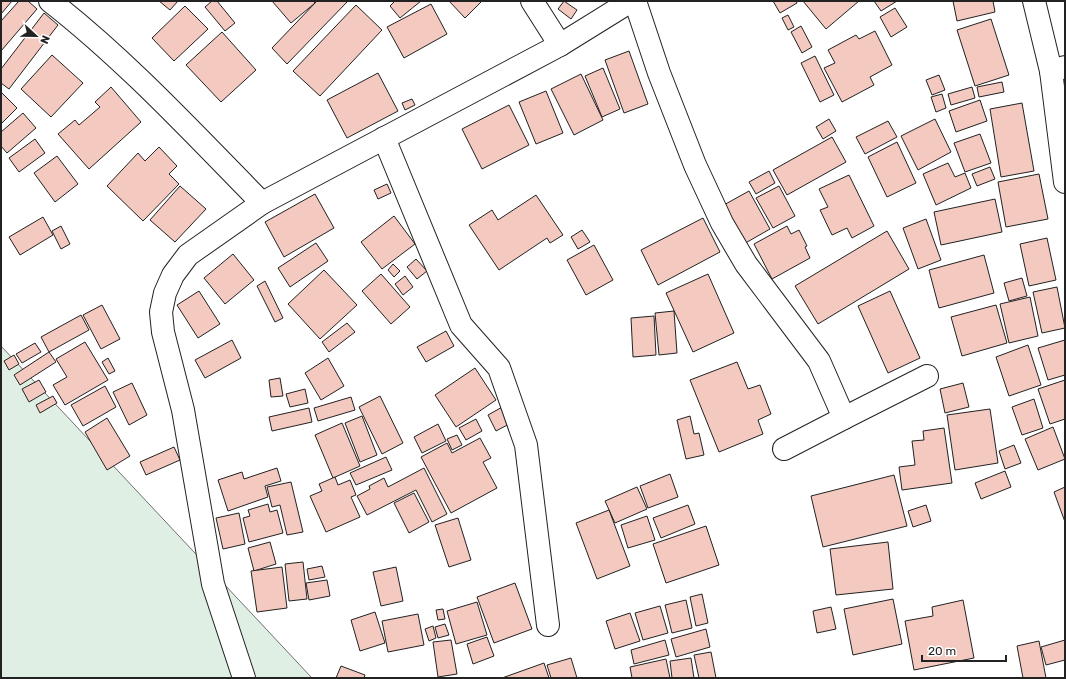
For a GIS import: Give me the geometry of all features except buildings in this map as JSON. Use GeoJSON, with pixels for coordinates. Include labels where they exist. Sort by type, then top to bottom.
{"type":"FeatureCollection","features":[{"type":"Feature","properties":{"kind":"street"},"geometry":{"type":"LineString","coordinates":[[50,1],[68,15],[141,82],[262,203]]}},
{"type":"Feature","properties":{"kind":"street"},"geometry":{"type":"LineString","coordinates":[[532,1],[560,45]]}},
{"type":"Feature","properties":{"kind":"street"},"geometry":{"type":"LineString","coordinates":[[244,678],[213,584],[183,410],[163,332],[161,312],[165,293],[174,275],[188,255],[262,203],[560,45],[631,1]]}},
{"type":"Feature","properties":{"kind":"street"},"geometry":{"type":"LineString","coordinates":[[635,1],[667,94],[695,165],[722,222],[746,264],[819,361],[844,418]]}},
{"type":"Feature","properties":{"kind":"street"},"geometry":{"type":"LineString","coordinates":[[1034,1],[1058,69],[1065,182]]}},
{"type":"Feature","properties":{"kind":"street"},"geometry":{"type":"LineString","coordinates":[[384,138],[461,325],[499,368],[526,445],[548,624]]}},
{"type":"Feature","properties":{"kind":"street"},"geometry":{"type":"LineString","coordinates":[[784,449],[928,376]]}},
{"type":"Feature","properties":{"kind":"green space"},"geometry":{"type":"Polygon","coordinates":[[[1,346],[312,678],[1,678],[1,346]]]}}]}
